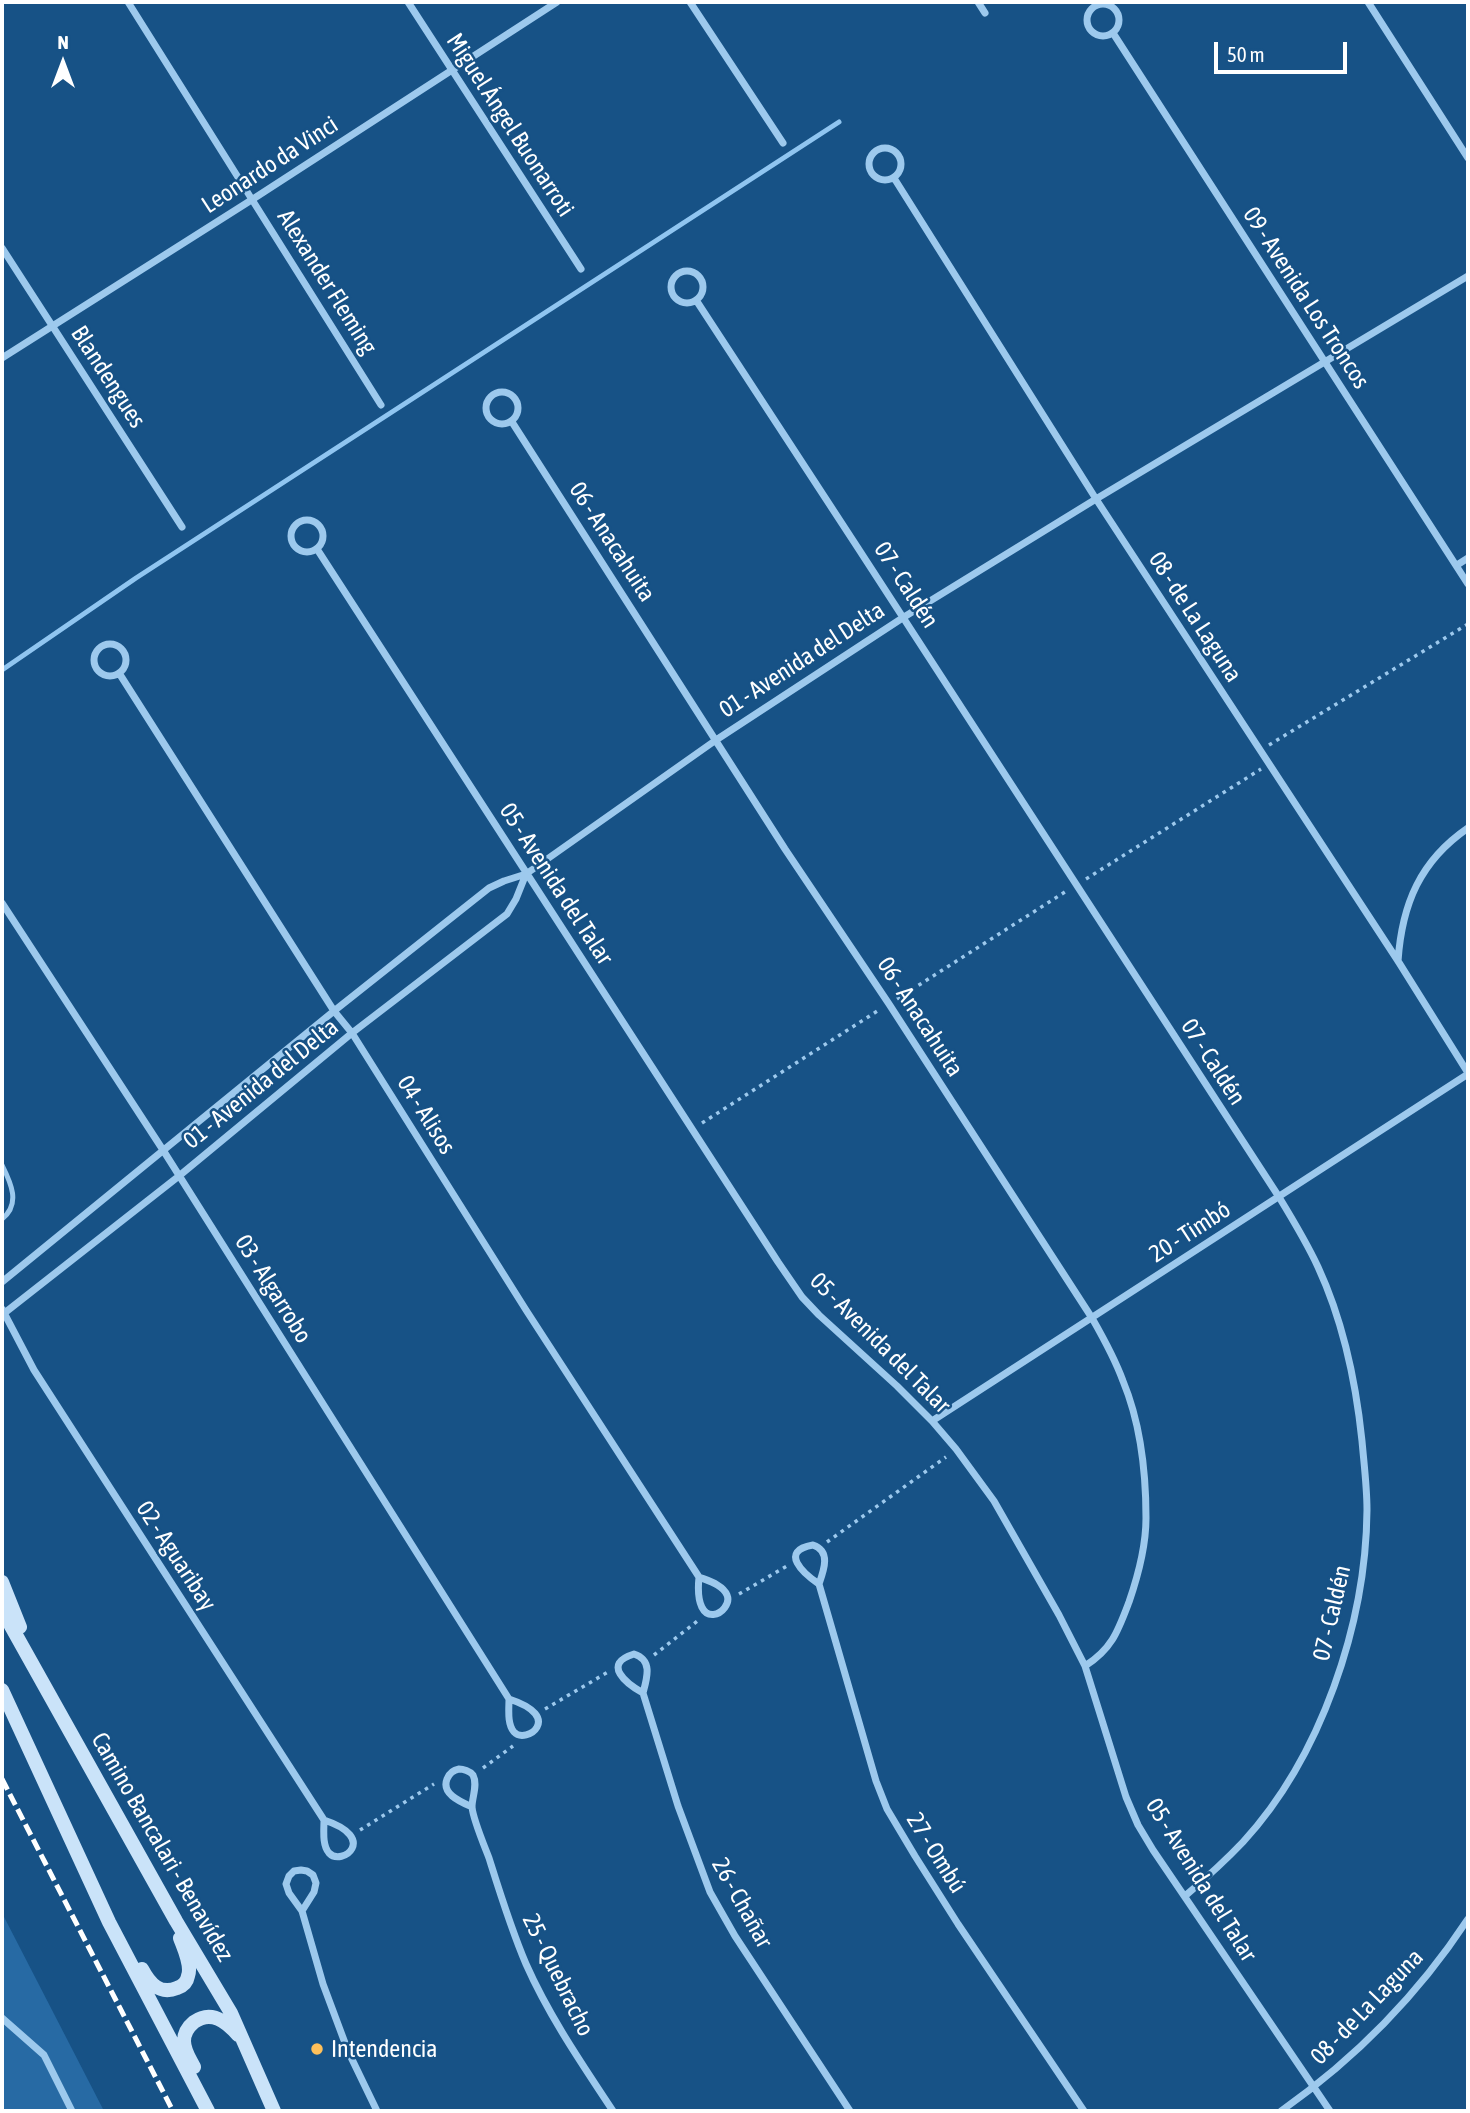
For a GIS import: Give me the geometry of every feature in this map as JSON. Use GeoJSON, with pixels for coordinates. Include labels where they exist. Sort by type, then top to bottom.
{"type":"FeatureCollection","features":[{"type":"Feature","properties":{"kind":"main road"},"geometry":{"type":"LineString","coordinates":[[2,1582],[42,1681]]}},
{"type":"Feature","properties":{"kind":"main road","name":"Camino Bancalari - Benavídez"},"geometry":{"type":"LineString","coordinates":[[2,1610],[218,1991],[274,2111]]}},
{"type":"Feature","properties":{"kind":"main road"},"geometry":{"type":"LineString","coordinates":[[2,1690],[109,1922],[208,2111]]}},
{"type":"Feature","properties":{"kind":"main road"},"geometry":{"type":"LineString","coordinates":[[56,1804],[106,1894],[150,1983],[169,1991],[183,1986],[188,1978],[189,1967],[176,1921]]}},
{"type":"Feature","properties":{"kind":"main road"},"geometry":{"type":"LineString","coordinates":[[217,2111],[187,2054],[185,2035],[188,2027],[196,2021],[212,2017],[231,2027],[243,2041]]}},
{"type":"Feature","properties":{"kind":"street","name":"Alexander Fleming"},"geometry":{"type":"LineString","coordinates":[[128,2],[381,405]]}},
{"type":"Feature","properties":{"kind":"street","name":"Miguel Ángel Buonarroti"},"geometry":{"type":"LineString","coordinates":[[408,2],[581,269]]}},
{"type":"Feature","properties":{"kind":"street","name":"Leonardo da Vinci"},"geometry":{"type":"LineString","coordinates":[[2,358],[253,200],[557,2]]}},
{"type":"Feature","properties":{"kind":"street"},"geometry":{"type":"LineString","coordinates":[[690,2],[783,143]]}},
{"type":"Feature","properties":{"kind":"street"},"geometry":{"type":"LineString","coordinates":[[978,2],[985,13]]}},
{"type":"Feature","properties":{"kind":"street"},"geometry":{"type":"LineString","coordinates":[[1368,2],[1468,158]]}},
{"type":"Feature","properties":{"kind":"street"},"geometry":{"type":"LineString","coordinates":[[1105,4],[1115,9],[1120,19],[1113,33],[1108,36],[1098,35],[1090,29],[1087,19],[1094,6],[1105,4]]}},
{"type":"Feature","properties":{"kind":"street","name":"09 - Avenida Los Troncos"},"geometry":{"type":"LineString","coordinates":[[1113,33],[1468,584]]}},
{"type":"Feature","properties":{"kind":"street"},"geometry":{"type":"LineString","coordinates":[[881,148],[892,149],[900,157],[901,169],[894,178],[879,180],[869,169],[869,159],[881,148]]}},
{"type":"Feature","properties":{"kind":"street","name":"08 - de La Laguna"},"geometry":{"type":"LineString","coordinates":[[894,178],[1096,499],[1398,961],[1468,1074]]}},
{"type":"Feature","properties":{"kind":"street","name":"Blandengues"},"geometry":{"type":"LineString","coordinates":[[2,248],[182,527]]}},
{"type":"Feature","properties":{"kind":"street"},"geometry":{"type":"LineString","coordinates":[[692,271],[701,277],[704,287],[696,300],[685,303],[672,294],[671,282],[678,273],[692,271]]}},
{"type":"Feature","properties":{"kind":"street","name":"01 - Avenida del Delta"},"geometry":{"type":"LineString","coordinates":[[2,1282],[489,888],[526,874],[716,740],[904,617],[1468,276]]}},
{"type":"Feature","properties":{"kind":"street","name":"07 - Caldén"},"geometry":{"type":"LineString","coordinates":[[696,300],[1279,1198],[1318,1268],[1331,1300],[1358,1405],[1367,1509],[1363,1569],[1353,1623],[1321,1721],[1295,1769],[1272,1806],[1244,1841],[1185,1896]]}},
{"type":"Feature","properties":{"kind":"street"},"geometry":{"type":"LineString","coordinates":[[503,392],[516,399],[519,408],[512,422],[501,425],[491,420],[486,404],[493,395],[503,392]]}},
{"type":"Feature","properties":{"kind":"street","name":"06 - Anacahuita"},"geometry":{"type":"LineString","coordinates":[[512,422],[785,849],[889,1004],[1092,1318],[1110,1351],[1124,1383],[1134,1417],[1140,1446],[1146,1519],[1143,1548],[1121,1623],[1101,1656],[1085,1666]]}},
{"type":"Feature","properties":{"kind":"street"},"geometry":{"type":"LineString","coordinates":[[309,519],[322,529],[323,540],[317,549],[302,551],[294,545],[291,535],[298,522],[309,519]]}},
{"type":"Feature","properties":{"kind":"street","name":"05 - Avenida del Talar"},"geometry":{"type":"LineString","coordinates":[[317,549],[802,1297],[932,1421],[994,1501],[1085,1666],[1133,1813],[1153,1850],[1330,2111]]}},
{"type":"Feature","properties":{"kind":"street"},"geometry":{"type":"LineString","coordinates":[[1457,565],[1468,558]]}},
{"type":"Feature","properties":{"kind":"street"},"geometry":{"type":"LineString","coordinates":[[115,644],[123,650],[126,660],[119,673],[108,676],[98,671],[94,655],[101,646],[115,644]]}},
{"type":"Feature","properties":{"kind":"street","name":"04 - Alisos"},"geometry":{"type":"LineString","coordinates":[[119,673],[699,1577]]}},
{"type":"Feature","properties":{"kind":"street"},"geometry":{"type":"LineString","coordinates":[[1398,961],[1406,907],[1416,886],[1434,859],[1468,828]]}},
{"type":"Feature","properties":{"kind":"street","name":"01 - Avenida del Delta"},"geometry":{"type":"LineString","coordinates":[[3,1313],[178,1176],[352,1033],[507,914],[526,874]]}},
{"type":"Feature","properties":{"kind":"street","name":"03 - Algarrobo"},"geometry":{"type":"LineString","coordinates":[[2,902],[163,1150],[509,1699]]}},
{"type":"Feature","properties":{"kind":"street","name":"20 - Timbó"},"geometry":{"type":"LineString","coordinates":[[932,1421],[1468,1074]]}},
{"type":"Feature","properties":{"kind":"street","name":"02 - Aguaribay"},"geometry":{"type":"LineString","coordinates":[[3,1313],[34,1370],[324,1820]]}},
{"type":"Feature","properties":{"kind":"street"},"geometry":{"type":"LineString","coordinates":[[813,1545],[819,1547],[824,1553],[825,1563],[819,1584],[802,1571],[796,1561],[796,1555],[800,1549],[813,1545]]}},
{"type":"Feature","properties":{"kind":"street"},"geometry":{"type":"LineString","coordinates":[[699,1577],[719,1586],[727,1593],[728,1601],[726,1608],[720,1612],[707,1614],[701,1609],[698,1599],[699,1577]]}},
{"type":"Feature","properties":{"kind":"street","name":"27 - Ombú"},"geometry":{"type":"LineString","coordinates":[[819,1584],[876,1781],[887,1809],[958,1924],[1084,2111]]}},
{"type":"Feature","properties":{"kind":"street"},"geometry":{"type":"LineString","coordinates":[[634,1654],[641,1656],[647,1662],[648,1672],[643,1693],[619,1674],[622,1660],[634,1654]]}},
{"type":"Feature","properties":{"kind":"street","name":"26 - Chañar"},"geometry":{"type":"LineString","coordinates":[[643,1693],[678,1807],[714,1900],[850,2111]]}},
{"type":"Feature","properties":{"kind":"street"},"geometry":{"type":"LineString","coordinates":[[509,1699],[529,1707],[537,1713],[537,1728],[532,1733],[519,1735],[512,1730],[509,1721],[509,1699]]}},
{"type":"Feature","properties":{"kind":"street"},"geometry":{"type":"LineString","coordinates":[[460,1769],[467,1770],[473,1776],[475,1785],[472,1807],[453,1797],[446,1789],[445,1782],[448,1775],[460,1769]]}},
{"type":"Feature","properties":{"kind":"street","name":"25 - Quebracho"},"geometry":{"type":"LineString","coordinates":[[472,1807],[527,1965],[572,2049],[612,2111]]}},
{"type":"Feature","properties":{"kind":"street"},"geometry":{"type":"LineString","coordinates":[[324,1820],[352,1835],[352,1849],[341,1857],[327,1852],[324,1820]]}},
{"type":"Feature","properties":{"kind":"street"},"geometry":{"type":"LineString","coordinates":[[302,1911],[314,1892],[316,1883],[313,1875],[301,1870],[294,1871],[286,1884],[302,1911],[334,2014],[348,2051],[377,2111]]}},
{"type":"Feature","properties":{"kind":"street","name":"08 - de La Laguna"},"geometry":{"type":"LineString","coordinates":[[1282,2111],[1315,2088],[1364,2045],[1427,1976],[1468,1919]]}},
{"type":"Feature","properties":{"kind":"street"},"geometry":{"type":"LineString","coordinates":[[2,2018],[44,2055],[72,2111]]}},
{"type":"Feature","properties":{"kind":"lane"},"geometry":{"type":"LineString","coordinates":[[2,1165],[11,1185],[13,1205],[2,1219]]}},
{"type":"Feature","properties":{"kind":"path"},"geometry":{"type":"LineString","coordinates":[[1259,751],[1468,624]]}},
{"type":"Feature","properties":{"kind":"path"},"geometry":{"type":"LineString","coordinates":[[692,1129],[889,1004]]}},
{"type":"Feature","properties":{"kind":"path"},"geometry":{"type":"LineString","coordinates":[[819,1547],[956,1449]]}},
{"type":"Feature","properties":{"kind":"path"},"geometry":{"type":"LineString","coordinates":[[728,1601],[796,1561]]}},
{"type":"Feature","properties":{"kind":"path"},"geometry":{"type":"LineString","coordinates":[[641,1656],[655,1655],[707,1614]]}},
{"type":"Feature","properties":{"kind":"path"},"geometry":{"type":"LineString","coordinates":[[537,1713],[619,1666]]}},
{"type":"Feature","properties":{"kind":"path"},"geometry":{"type":"LineString","coordinates":[[473,1776],[532,1733]]}},
{"type":"Feature","properties":{"kind":"path"},"geometry":{"type":"LineString","coordinates":[[352,1835],[448,1775]]}},
{"type":"Feature","properties":{"kind":"shaded area"},"geometry":{"type":"Polygon","coordinates":[[[2,1913],[104,2111],[2,2111],[2,1913]]]}},
{"type":"Feature","properties":{"kind":"waterway"},"geometry":{"type":"LineString","coordinates":[[2,670],[136,578],[839,122]]}},
{"type":"Feature","properties":{"kind":"railway"},"geometry":{"type":"LineString","coordinates":[[2,1779],[173,2111]]}},
{"type":"Feature","properties":{"kind":"place","name":"Intendencia"},"geometry":{"type":"Point","coordinates":[317,2049]}}]}
